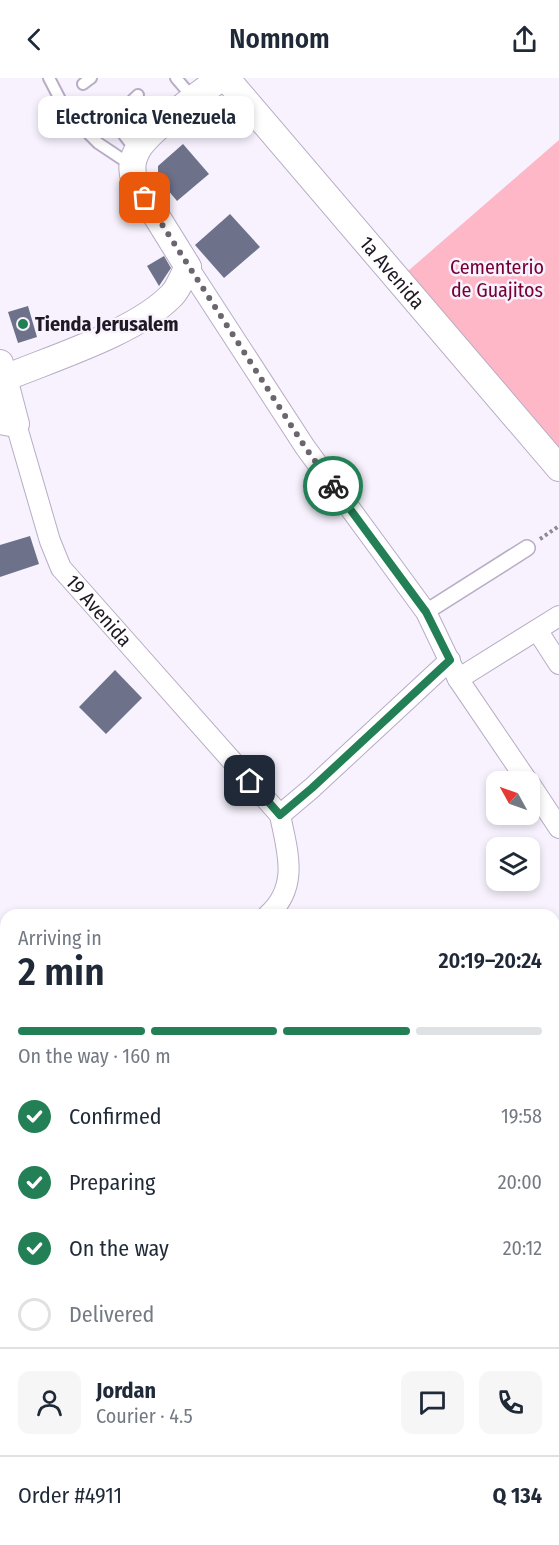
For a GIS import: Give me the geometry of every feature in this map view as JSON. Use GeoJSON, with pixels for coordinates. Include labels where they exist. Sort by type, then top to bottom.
{"type":"FeatureCollection","features":[{"type":"Feature","properties":{"kind":"street"},"geometry":{"type":"LineString","coordinates":[[221,78],[156,130],[134,157],[134,180],[305,447],[426,612],[458,679],[521,771]]}},
{"type":"Feature","properties":{"kind":"street","name":"1a Avenida"},"geometry":{"type":"LineString","coordinates":[[226,78],[559,468]]}},
{"type":"Feature","properties":{"kind":"street"},"geometry":{"type":"LineString","coordinates":[[2,370],[123,329],[151,312],[174,294],[188,267]]}},
{"type":"Feature","properties":{"kind":"street","name":"19 Avenida"},"geometry":{"type":"LineString","coordinates":[[2,370],[8,423],[61,568],[280,815]]}},
{"type":"Feature","properties":{"kind":"street"},"geometry":{"type":"LineString","coordinates":[[426,612],[527,548]]}},
{"type":"Feature","properties":{"kind":"street"},"geometry":{"type":"LineString","coordinates":[[458,679],[559,615]]}},
{"type":"Feature","properties":{"kind":"street"},"geometry":{"type":"LineString","coordinates":[[537,630],[559,664]]}},
{"type":"Feature","properties":{"kind":"street"},"geometry":{"type":"LineString","coordinates":[[274,909],[286,886],[290,869],[280,815],[450,660]]}},
{"type":"Feature","properties":{"kind":"street"},"geometry":{"type":"LineString","coordinates":[[540,800],[559,828]]}},
{"type":"Feature","properties":{"kind":"lane"},"geometry":{"type":"LineString","coordinates":[[49,78],[66,111],[98,143],[134,157]]}},
{"type":"Feature","properties":{"kind":"lane"},"geometry":{"type":"LineString","coordinates":[[176,78],[193,99]]}},
{"type":"Feature","properties":{"kind":"lane"},"geometry":{"type":"LineString","coordinates":[[134,157],[118,126],[119,113],[138,95]]}},
{"type":"Feature","properties":{"kind":"green space","name":"Cementerio de Guajitos"},"geometry":{"type":"Polygon","coordinates":[[[559,140],[559,447],[408,271],[559,140]]]}},
{"type":"Feature","properties":{"kind":"building"},"geometry":{"type":"Polygon","coordinates":[[[230,105],[240,118],[229,126],[219,114],[230,105]]]}},
{"type":"Feature","properties":{"kind":"building"},"geometry":{"type":"Polygon","coordinates":[[[183,144],[209,174],[177,201],[158,178],[158,166],[183,144]]]}},
{"type":"Feature","properties":{"kind":"building"},"geometry":{"type":"Polygon","coordinates":[[[230,214],[260,247],[224,278],[195,245],[230,214]]]}},
{"type":"Feature","properties":{"kind":"building"},"geometry":{"type":"Polygon","coordinates":[[[164,256],[171,268],[159,286],[147,266],[164,256]]]}},
{"type":"Feature","properties":{"kind":"building","name":"Tienda Jerusalem"},"geometry":{"type":"Polygon","coordinates":[[[28,306],[37,337],[18,343],[8,312],[28,306]]]}},
{"type":"Feature","properties":{"kind":"building"},"geometry":{"type":"Polygon","coordinates":[[[30,536],[39,564],[0,577],[0,545],[30,536]]]}},
{"type":"Feature","properties":{"kind":"building"},"geometry":{"type":"Polygon","coordinates":[[[115,670],[142,698],[106,734],[79,707],[115,670]]]}},
{"type":"Feature","properties":{"kind":"way so far"},"geometry":{"type":"LineString","coordinates":[[145,198],[305,447],[333,486]]}},
{"type":"Feature","properties":{"kind":"place","name":"Electronica Venezuela"},"geometry":{"type":"Point","coordinates":[145,198]}},
{"type":"Feature","properties":{"kind":"place","name":"Tienda Jerusalem"},"geometry":{"type":"Point","coordinates":[23,324]}},
{"type":"Feature","properties":{"kind":"route"},"geometry":{"type":"LineString","coordinates":[[250,781],[280,815],[296,803],[450,660],[426,612],[333,486]]}}]}
